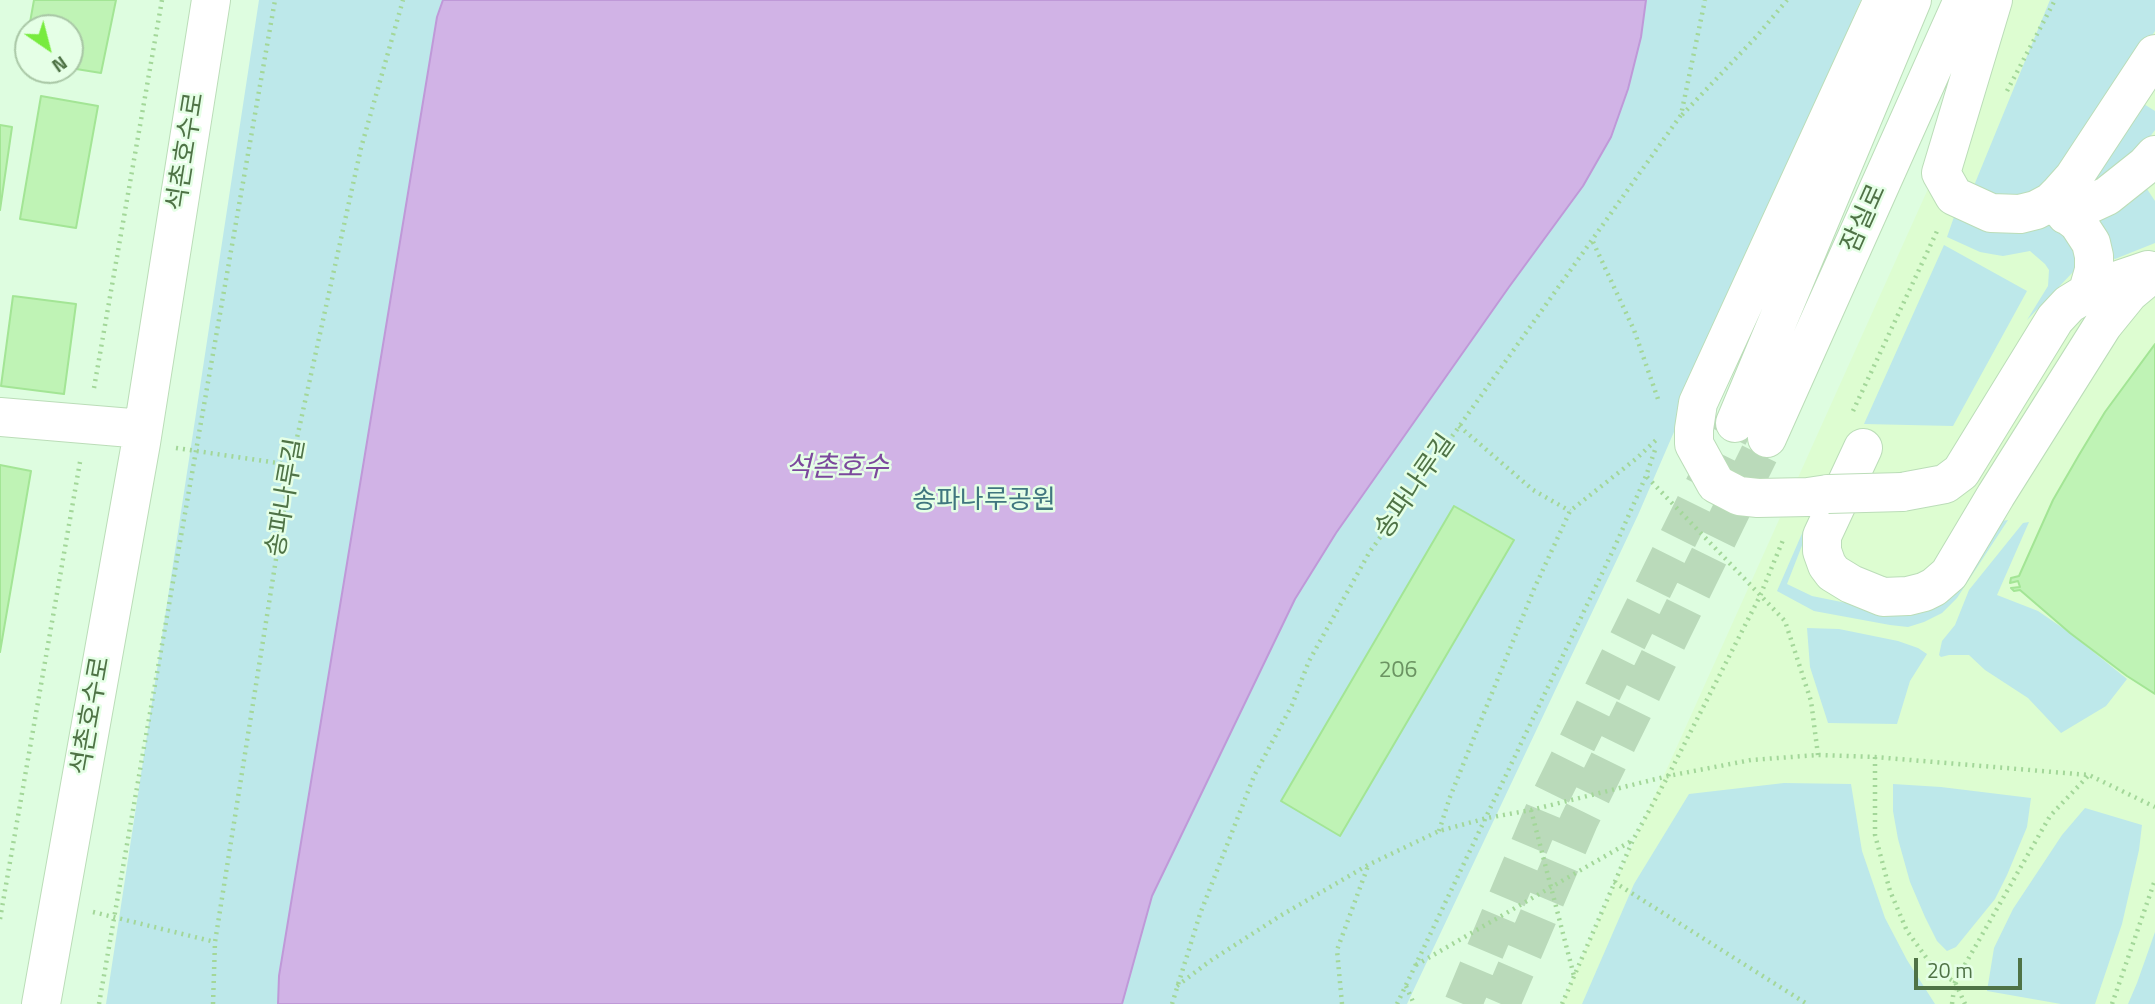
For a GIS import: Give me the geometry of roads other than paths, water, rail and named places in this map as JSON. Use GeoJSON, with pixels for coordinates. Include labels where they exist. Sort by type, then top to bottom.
{"type":"FeatureCollection","features":[{"type":"Feature","properties":{"kind":"street","name":"석촌호수로"},"geometry":{"type":"LineString","coordinates":[[41,1004],[143,429],[211,0]]}},
{"type":"Feature","properties":{"kind":"street"},"geometry":{"type":"LineString","coordinates":[[1883,0],[1698,403],[1694,444],[1716,484],[1739,496],[1758,498],[1902,492],[1945,485],[1961,472],[2055,319],[2069,304],[2116,279],[2155,270]]}},
{"type":"Feature","properties":{"kind":"street","name":"잠실로"},"geometry":{"type":"LineString","coordinates":[[1912,0],[1751,431],[1963,0]]}},
{"type":"Feature","properties":{"kind":"street"},"geometry":{"type":"LineString","coordinates":[[1993,0],[1941,173],[1954,196],[1991,213],[2020,214],[2059,209],[2107,196],[2155,155]]}},
{"type":"Feature","properties":{"kind":"street"},"geometry":{"type":"LineString","coordinates":[[2059,209],[2074,177],[2155,54]]}},
{"type":"Feature","properties":{"kind":"street"},"geometry":{"type":"LineString","coordinates":[[2059,209],[2078,223],[2091,243],[2094,270],[2088,292]]}},
{"type":"Feature","properties":{"kind":"street"},"geometry":{"type":"LineString","coordinates":[[1858,431],[1822,536],[1822,551],[1827,565],[1833,573],[1851,584],[1883,597],[1924,592],[1944,579],[2103,325],[2129,293],[2155,270]]}},
{"type":"Feature","properties":{"kind":"street"},"geometry":{"type":"LineString","coordinates":[[0,417],[143,429]]}},
{"type":"Feature","properties":{"kind":"street"},"geometry":{"type":"LineString","coordinates":[[1902,492],[1921,500],[1953,504],[1983,501],[1996,495]]}},
{"type":"Feature","properties":{"kind":"water","name":"석촌호수"},"geometry":{"type":"Polygon","coordinates":[[[443,0],[1646,0],[1641,37],[1628,89],[1611,137],[1583,186],[1336,533],[1295,599],[1152,896],[1122,1004],[278,1004],[279,976],[437,17],[443,0]]]}},
{"type":"Feature","properties":{"kind":"tunnel"},"geometry":{"type":"LineString","coordinates":[[1463,1004],[1546,806],[1735,423]]}},
{"type":"Feature","properties":{"kind":"tunnel"},"geometry":{"type":"LineString","coordinates":[[1501,1004],[1579,821],[1767,438]]}},
{"type":"Feature","properties":{"kind":"park label","name":"송파나루공원"},"geometry":{"type":"Point","coordinates":[984,502]}}]}
